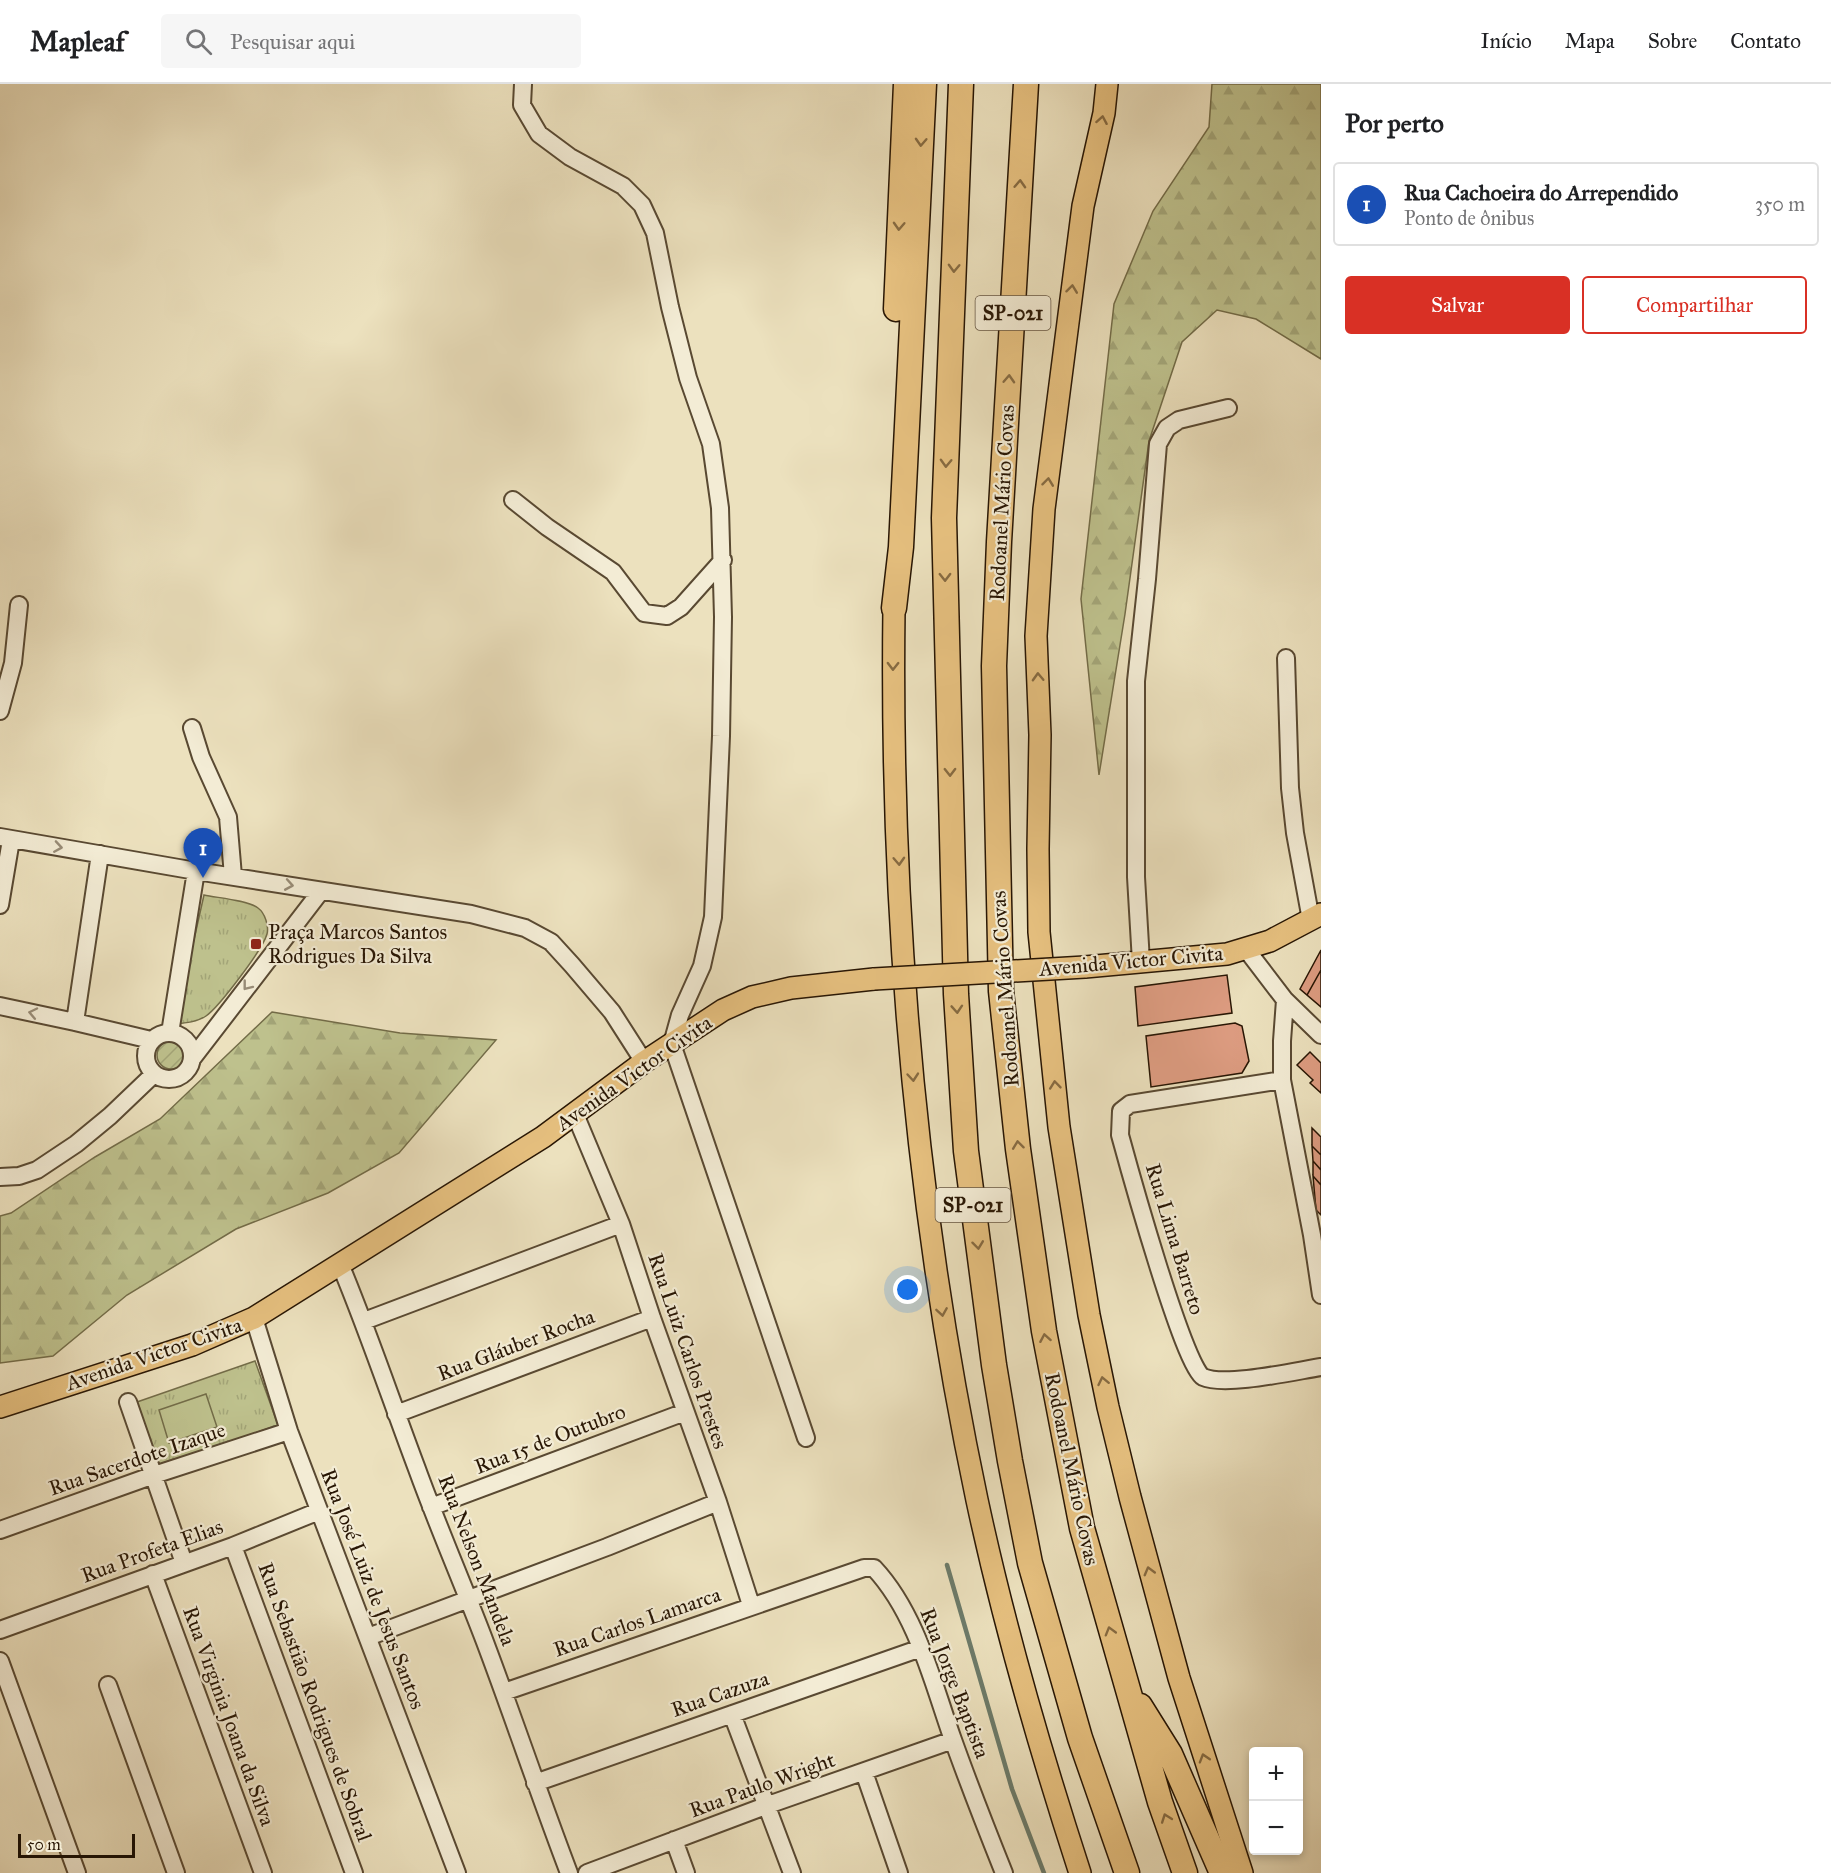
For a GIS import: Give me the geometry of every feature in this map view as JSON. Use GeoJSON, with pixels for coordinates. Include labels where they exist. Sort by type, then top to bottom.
{"type":"FeatureCollection","features":[{"type":"Feature","properties":{"kind":"highway"},"geometry":{"type":"LineString","coordinates":[[894,608],[890,548],[898,237],[906,84]]}},
{"type":"Feature","properties":{"kind":"highway"},"geometry":{"type":"LineString","coordinates":[[894,608],[901,548],[924,84]]}},
{"type":"Feature","properties":{"kind":"highway","name":"SP-021"},"geometry":{"type":"LineString","coordinates":[[961,84],[944,518],[956,994],[966,1151],[994,1365],[1030,1563],[1080,1737],[1127,1873]]}},
{"type":"Feature","properties":{"kind":"highway","name":"Rodoanel Mário Covas"},"geometry":{"type":"LineString","coordinates":[[1026,84],[994,666],[1001,992],[1018,1149],[1044,1331],[1060,1423],[1082,1528],[1124,1680],[1160,1802],[1185,1873]]}},
{"type":"Feature","properties":{"kind":"highway"},"geometry":{"type":"LineString","coordinates":[[1124,1680],[1170,1754],[1221,1873]]}},
{"type":"Feature","properties":{"kind":"main road"},"geometry":{"type":"LineString","coordinates":[[1107,84],[1104,113],[1083,206],[1044,509],[1036,636],[1040,735],[1039,932],[1059,1127],[1089,1315],[1108,1407],[1176,1667],[1206,1767],[1242,1873]]}},
{"type":"Feature","properties":{"kind":"main road"},"geometry":{"type":"LineString","coordinates":[[894,608],[893,726],[907,1007],[922,1162],[936,1273],[962,1426],[995,1577],[1035,1728],[1080,1873]]}},
{"type":"Feature","properties":{"kind":"main road","name":"Avenida Victor Civita"},"geometry":{"type":"LineString","coordinates":[[0,1407],[192,1345],[254,1318],[543,1137],[644,1062],[723,1010],[752,997],[791,988],[874,979],[1085,967],[1227,954],[1270,941],[1316,917]]}},
{"type":"Feature","properties":{"kind":"street"},"geometry":{"type":"LineString","coordinates":[[523,84],[522,105],[539,134],[570,157],[623,186],[642,206],[655,233],[688,378],[711,444],[720,508],[723,560],[721,736],[713,917],[702,966],[680,1015],[672,1044],[806,1438]]}},
{"type":"Feature","properties":{"kind":"street"},"geometry":{"type":"LineString","coordinates":[[1141,962],[1136,865],[1136,681],[1158,444],[1167,428],[1179,420],[1228,408]]}},
{"type":"Feature","properties":{"kind":"street"},"geometry":{"type":"LineString","coordinates":[[513,500],[613,572],[644,612],[668,616],[681,607],[723,560]]}},
{"type":"Feature","properties":{"kind":"street"},"geometry":{"type":"LineString","coordinates":[[0,711],[13,663],[19,605]]}},
{"type":"Feature","properties":{"kind":"street"},"geometry":{"type":"LineString","coordinates":[[1286,658],[1290,788],[1295,833],[1316,917]]}},
{"type":"Feature","properties":{"kind":"street"},"geometry":{"type":"LineString","coordinates":[[192,728],[228,817],[233,876]]}},
{"type":"Feature","properties":{"kind":"street"},"geometry":{"type":"LineString","coordinates":[[0,905],[6,838],[196,871],[471,914],[525,928],[551,942],[612,1012],[644,1062]]}},
{"type":"Feature","properties":{"kind":"street"},"geometry":{"type":"LineString","coordinates":[[75,1022],[100,854]]}},
{"type":"Feature","properties":{"kind":"street"},"geometry":{"type":"LineString","coordinates":[[176,1035],[196,871]]}},
{"type":"Feature","properties":{"kind":"street"},"geometry":{"type":"LineString","coordinates":[[220,1020],[176,1035],[160,1034],[151,1040],[147,1048],[145,1058],[148,1066],[154,1074],[167,1079],[174,1079],[186,1071],[220,1020],[321,891]]}},
{"type":"Feature","properties":{"kind":"street"},"geometry":{"type":"LineString","coordinates":[[1246,949],[1285,999],[1321,1035]]}},
{"type":"Feature","properties":{"kind":"street"},"geometry":{"type":"LineString","coordinates":[[1285,999],[1282,1080],[1317,1240],[1321,1295]]}},
{"type":"Feature","properties":{"kind":"street"},"geometry":{"type":"LineString","coordinates":[[0,1006],[151,1040]]}},
{"type":"Feature","properties":{"kind":"street"},"geometry":{"type":"LineString","coordinates":[[176,1035],[190,1046],[192,1059]]}},
{"type":"Feature","properties":{"kind":"street"},"geometry":{"type":"LineString","coordinates":[[0,1177],[19,1176],[37,1170],[67,1151],[110,1116],[154,1074]]}},
{"type":"Feature","properties":{"kind":"street","name":"Rua Lima Barreto"},"geometry":{"type":"LineString","coordinates":[[1282,1080],[1130,1104],[1121,1111],[1120,1135],[1176,1319],[1194,1366],[1200,1375],[1212,1380],[1248,1378],[1321,1367]]}},
{"type":"Feature","properties":{"kind":"street","name":"Rua Luiz Carlos Prestes"},"geometry":{"type":"LineString","coordinates":[[575,1114],[621,1224],[651,1318],[718,1502],[751,1605]]}},
{"type":"Feature","properties":{"kind":"street"},"geometry":{"type":"LineString","coordinates":[[364,1321],[621,1224]]}},
{"type":"Feature","properties":{"kind":"street","name":"Rua Nelson Mandela"},"geometry":{"type":"LineString","coordinates":[[340,1264],[364,1321],[431,1507],[504,1692],[569,1873]]}},
{"type":"Feature","properties":{"kind":"street","name":"Rua José Luiz de Jesus Santos"},"geometry":{"type":"LineString","coordinates":[[254,1318],[289,1431],[457,1873]]}},
{"type":"Feature","properties":{"kind":"street","name":"Rua Gláuber Rocha"},"geometry":{"type":"LineString","coordinates":[[396,1414],[651,1318]]}},
{"type":"Feature","properties":{"kind":"street"},"geometry":{"type":"LineString","coordinates":[[128,1402],[184,1563]]}},
{"type":"Feature","properties":{"kind":"street","name":"Rua 15 de Outubro"},"geometry":{"type":"LineString","coordinates":[[431,1507],[685,1412]]}},
{"type":"Feature","properties":{"kind":"street","name":"Rua Sacerdote Izaque"},"geometry":{"type":"LineString","coordinates":[[0,1530],[154,1474],[289,1431]]}},
{"type":"Feature","properties":{"kind":"street"},"geometry":{"type":"LineString","coordinates":[[368,1637],[607,1547],[718,1502]]}},
{"type":"Feature","properties":{"kind":"street","name":"Rua Profeta Elias"},"geometry":{"type":"LineString","coordinates":[[0,1630],[233,1546],[319,1511]]}},
{"type":"Feature","properties":{"kind":"street","name":"Rua Sebastião Rodrigues de Sobral"},"geometry":{"type":"LineString","coordinates":[[233,1546],[354,1873]]}},
{"type":"Feature","properties":{"kind":"street","name":"Rua Jorge Baptista"},"geometry":{"type":"LineString","coordinates":[[751,1605],[864,1568],[874,1568],[886,1581],[900,1603],[921,1648],[953,1740],[1004,1873]]}},
{"type":"Feature","properties":{"kind":"street","name":"Rua Virginia Joana da Silva"},"geometry":{"type":"LineString","coordinates":[[153,1574],[263,1873]]}},
{"type":"Feature","properties":{"kind":"street","name":"Rua Carlos Lamarca"},"geometry":{"type":"LineString","coordinates":[[504,1692],[751,1605]]}},
{"type":"Feature","properties":{"kind":"street","name":"Rua Cazuza"},"geometry":{"type":"LineString","coordinates":[[535,1783],[921,1648]]}},
{"type":"Feature","properties":{"kind":"street"},"geometry":{"type":"LineString","coordinates":[[0,1661],[77,1873]]}},
{"type":"Feature","properties":{"kind":"street"},"geometry":{"type":"LineString","coordinates":[[108,1684],[176,1873]]}},
{"type":"Feature","properties":{"kind":"street"},"geometry":{"type":"LineString","coordinates":[[732,1713],[792,1873]]}},
{"type":"Feature","properties":{"kind":"street","name":"Rua Paulo Wright"},"geometry":{"type":"LineString","coordinates":[[587,1873],[768,1805],[953,1740]]}},
{"type":"Feature","properties":{"kind":"street"},"geometry":{"type":"LineString","coordinates":[[864,1772],[899,1873]]}},
{"type":"Feature","properties":{"kind":"street"},"geometry":{"type":"LineString","coordinates":[[674,1840],[686,1873]]}},
{"type":"Feature","properties":{"kind":"green space"},"geometry":{"type":"Polygon","coordinates":[[[1212,84],[1321,84],[1321,359],[1256,319],[1217,310],[1182,342],[1149,441],[1125,614],[1099,775],[1081,599],[1114,304],[1153,211],[1209,127],[1212,84]]]}},
{"type":"Feature","properties":{"kind":"green space"},"geometry":{"type":"Polygon","coordinates":[[[204,895],[240,901],[258,908],[266,920],[267,934],[249,964],[212,1011],[199,1020],[175,1024],[204,895]]]}},
{"type":"Feature","properties":{"kind":"green space"},"geometry":{"type":"Polygon","coordinates":[[[272,1012],[400,1033],[496,1040],[399,1153],[328,1193],[236,1229],[127,1295],[53,1356],[0,1363],[0,1216],[11,1213],[95,1157],[160,1119],[272,1012]]]}},
{"type":"Feature","properties":{"kind":"green space"},"geometry":{"type":"Polygon","coordinates":[[[171,1041],[181,1045],[185,1055],[181,1065],[171,1069],[161,1065],[157,1055],[161,1045],[171,1041]]]}},
{"type":"Feature","properties":{"kind":"green space"},"geometry":{"type":"Polygon","coordinates":[[[255,1361],[278,1425],[159,1466],[137,1402],[255,1361]]]}},
{"type":"Feature","properties":{"kind":"green space"},"geometry":{"type":"Polygon","coordinates":[[[206,1394],[217,1427],[169,1443],[159,1410],[206,1394]]]}},
{"type":"Feature","properties":{"kind":"building"},"geometry":{"type":"Polygon","coordinates":[[[1321,950],[1321,970],[1307,995],[1300,989],[1321,950]]]}},
{"type":"Feature","properties":{"kind":"building"},"geometry":{"type":"Polygon","coordinates":[[[1321,970],[1321,1007],[1307,995],[1321,970]]]}},
{"type":"Feature","properties":{"kind":"building"},"geometry":{"type":"Polygon","coordinates":[[[1227,975],[1232,1013],[1138,1026],[1135,987],[1227,975]]]}},
{"type":"Feature","properties":{"kind":"building"},"geometry":{"type":"Polygon","coordinates":[[[1235,1023],[1242,1026],[1249,1061],[1242,1073],[1151,1087],[1146,1036],[1235,1023]]]}},
{"type":"Feature","properties":{"kind":"building"},"geometry":{"type":"Polygon","coordinates":[[[1310,1052],[1321,1063],[1321,1093],[1310,1083],[1313,1080],[1297,1065],[1310,1052]]]}},
{"type":"Feature","properties":{"kind":"building"},"geometry":{"type":"Polygon","coordinates":[[[1312,1128],[1321,1137],[1321,1155],[1312,1146],[1312,1128]]]}},
{"type":"Feature","properties":{"kind":"building"},"geometry":{"type":"Polygon","coordinates":[[[1312,1146],[1321,1155],[1321,1170],[1313,1161],[1312,1146]]]}},
{"type":"Feature","properties":{"kind":"building"},"geometry":{"type":"Polygon","coordinates":[[[1313,1161],[1321,1170],[1321,1185],[1313,1176],[1313,1161]]]}},
{"type":"Feature","properties":{"kind":"building"},"geometry":{"type":"Polygon","coordinates":[[[1313,1176],[1321,1185],[1321,1215],[1316,1210],[1313,1176]]]}},
{"type":"Feature","properties":{"kind":"waterway"},"geometry":{"type":"LineString","coordinates":[[947,1565],[1012,1789],[1044,1873]]}},
{"type":"Feature","properties":{"kind":"place","name":"Rua Cachoeira do Arrependido"},"geometry":{"type":"Point","coordinates":[203,878]}},
{"type":"Feature","properties":{"kind":"place","name":"Praça Marcos Santos Rodrigues Da Silva"},"geometry":{"type":"Point","coordinates":[256,944]}}]}
